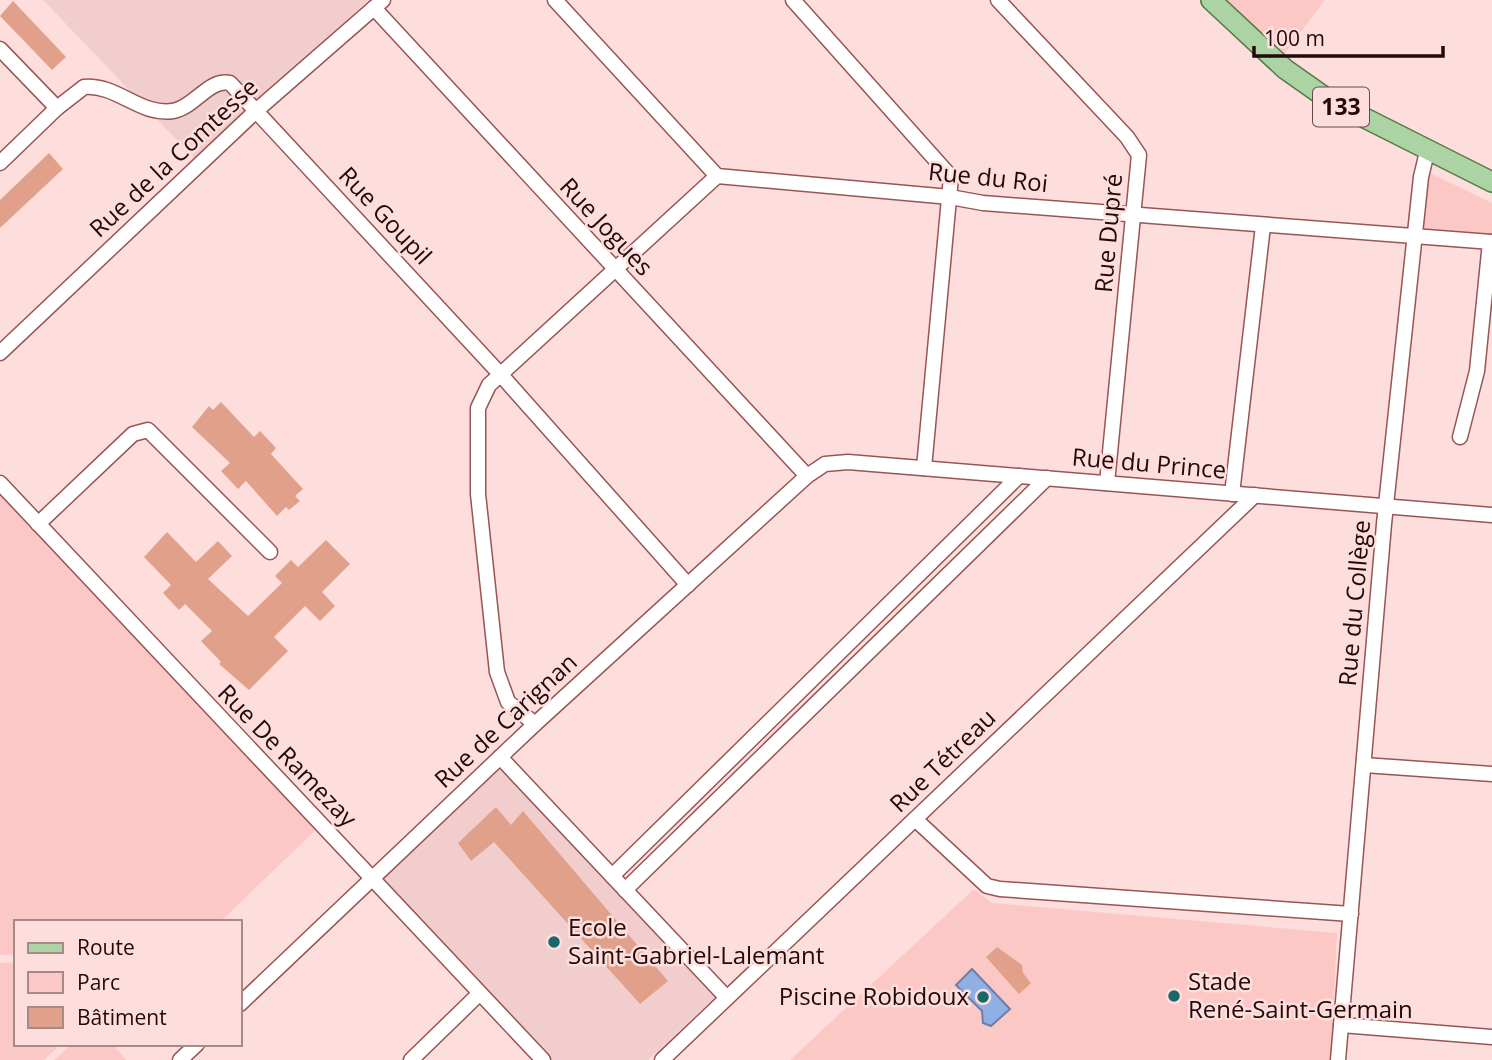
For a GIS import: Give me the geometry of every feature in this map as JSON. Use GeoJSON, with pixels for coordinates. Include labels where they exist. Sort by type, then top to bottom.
{"type":"FeatureCollection","features":[{"type":"Feature","properties":{"kind":"main road","name":"133"},"geometry":{"type":"LineString","coordinates":[[1211,0],[1266,53],[1305,85],[1427,152],[1492,182]]}},
{"type":"Feature","properties":{"kind":"street"},"geometry":{"type":"LineString","coordinates":[[535,724],[508,702],[500,686],[478,494],[478,408],[481,397],[501,374],[717,176],[555,0]]}},
{"type":"Feature","properties":{"kind":"street"},"geometry":{"type":"LineString","coordinates":[[793,0],[948,169],[951,177],[924,468]]}},
{"type":"Feature","properties":{"kind":"street","name":"Rue Dupré"},"geometry":{"type":"LineString","coordinates":[[998,0],[1137,149],[1134,215],[1107,483]]}},
{"type":"Feature","properties":{"kind":"street","name":"Rue de la Comtesse"},"geometry":{"type":"LineString","coordinates":[[0,353],[257,110],[378,4]]}},
{"type":"Feature","properties":{"kind":"street","name":"Rue Jogues"},"geometry":{"type":"LineString","coordinates":[[378,4],[615,270],[807,476]]}},
{"type":"Feature","properties":{"kind":"street"},"geometry":{"type":"LineString","coordinates":[[0,49],[57,108]]}},
{"type":"Feature","properties":{"kind":"street","name":"Rue Goupil"},"geometry":{"type":"LineString","coordinates":[[0,163],[75,92],[89,86],[118,94],[153,110],[173,111],[191,104],[215,85],[225,82],[257,110],[501,374],[688,585]]}},
{"type":"Feature","properties":{"kind":"street","name":"Rue du Collège"},"geometry":{"type":"LineString","coordinates":[[1338,1060],[1387,506],[1415,236],[1427,152]]}},
{"type":"Feature","properties":{"kind":"street","name":"Rue du Roi"},"geometry":{"type":"LineString","coordinates":[[717,176],[950,197],[984,203],[1491,242]]}},
{"type":"Feature","properties":{"kind":"street"},"geometry":{"type":"LineString","coordinates":[[1232,494],[1263,226]]}},
{"type":"Feature","properties":{"kind":"street"},"geometry":{"type":"LineString","coordinates":[[1460,437],[1477,371],[1491,242]]}},
{"type":"Feature","properties":{"kind":"street"},"geometry":{"type":"LineString","coordinates":[[38,524],[133,434],[148,430],[270,552]]}},
{"type":"Feature","properties":{"kind":"street","name":"Rue du Prince"},"geometry":{"type":"LineString","coordinates":[[807,476],[825,464],[848,462],[1492,515]]}},
{"type":"Feature","properties":{"kind":"street","name":"Rue de Carignan"},"geometry":{"type":"LineString","coordinates":[[242,1002],[535,724],[807,476]]}},
{"type":"Feature","properties":{"kind":"street"},"geometry":{"type":"LineString","coordinates":[[612,876],[1019,476]]}},
{"type":"Feature","properties":{"kind":"street"},"geometry":{"type":"LineString","coordinates":[[625,890],[1047,478]]}},
{"type":"Feature","properties":{"kind":"street","name":"Rue De Ramezay"},"geometry":{"type":"LineString","coordinates":[[0,484],[543,1060]]}},
{"type":"Feature","properties":{"kind":"street","name":"Rue Tétreau"},"geometry":{"type":"LineString","coordinates":[[662,1060],[1255,495]]}},
{"type":"Feature","properties":{"kind":"street"},"geometry":{"type":"LineString","coordinates":[[905,589],[918,603]]}},
{"type":"Feature","properties":{"kind":"street"},"geometry":{"type":"LineString","coordinates":[[817,675],[830,689]]}},
{"type":"Feature","properties":{"kind":"street"},"geometry":{"type":"LineString","coordinates":[[500,757],[727,998]]}},
{"type":"Feature","properties":{"kind":"street"},"geometry":{"type":"LineString","coordinates":[[1364,765],[1492,774]]}},
{"type":"Feature","properties":{"kind":"street"},"geometry":{"type":"LineString","coordinates":[[718,772],[732,785]]}},
{"type":"Feature","properties":{"kind":"street"},"geometry":{"type":"LineString","coordinates":[[915,819],[987,886],[1000,889],[1351,914]]}},
{"type":"Feature","properties":{"kind":"street"},"geometry":{"type":"LineString","coordinates":[[411,1060],[480,994]]}},
{"type":"Feature","properties":{"kind":"street"},"geometry":{"type":"LineString","coordinates":[[1341,1025],[1492,1037]]}},
{"type":"Feature","properties":{"kind":"street"},"geometry":{"type":"LineString","coordinates":[[180,1060],[195,1046]]}},
{"type":"Feature","properties":{"kind":"shaded area"},"geometry":{"type":"Polygon","coordinates":[[[43,0],[368,0],[197,161],[43,0]]]}},
{"type":"Feature","properties":{"kind":"shaded area","name":"Ecole Saint-Gabriel-Lalemant"},"geometry":{"type":"Polygon","coordinates":[[[499,761],[719,993],[648,1060],[548,1060],[378,878],[499,761]]]}},
{"type":"Feature","properties":{"kind":"green space"},"geometry":{"type":"Polygon","coordinates":[[[1213,0],[1325,0],[1278,62],[1213,0]]]}},
{"type":"Feature","properties":{"kind":"green space"},"geometry":{"type":"Polygon","coordinates":[[[1424,170],[1492,203],[1492,240],[1418,233],[1424,170]]]}},
{"type":"Feature","properties":{"kind":"green space"},"geometry":{"type":"Polygon","coordinates":[[[0,484],[324,822],[222,920],[14,920],[14,954],[0,955],[0,484]]]}},
{"type":"Feature","properties":{"kind":"green space"},"geometry":{"type":"Polygon","coordinates":[[[974,889],[992,903],[1337,933],[1331,1060],[790,1060],[974,889]]]}},
{"type":"Feature","properties":{"kind":"green space"},"geometry":{"type":"Polygon","coordinates":[[[14,962],[14,1046],[59,1046],[44,1060],[0,1060],[0,963],[14,962]]]}},
{"type":"Feature","properties":{"kind":"green space"},"geometry":{"type":"Polygon","coordinates":[[[70,1046],[114,1046],[126,1060],[54,1060],[70,1046]]]}},
{"type":"Feature","properties":{"kind":"water","name":"Piscine Robidoux"},"geometry":{"type":"Polygon","coordinates":[[[972,969],[1010,1009],[991,1026],[983,1023],[982,1011],[956,985],[972,969]]]}},
{"type":"Feature","properties":{"kind":"building"},"geometry":{"type":"Polygon","coordinates":[[[13,1],[66,57],[52,70],[0,16],[13,1]]]}},
{"type":"Feature","properties":{"kind":"building"},"geometry":{"type":"Polygon","coordinates":[[[49,153],[63,169],[0,228],[0,200],[49,153]]]}},
{"type":"Feature","properties":{"kind":"building"},"geometry":{"type":"Polygon","coordinates":[[[221,402],[254,437],[260,431],[276,448],[271,454],[303,489],[295,496],[300,501],[289,510],[286,507],[277,516],[246,481],[238,489],[221,471],[230,463],[192,427],[209,406],[213,410],[221,402]]]}},
{"type":"Feature","properties":{"kind":"building"},"geometry":{"type":"Polygon","coordinates":[[[167,532],[196,562],[218,541],[232,556],[208,579],[248,616],[282,583],[275,576],[291,560],[298,567],[326,540],[350,564],[322,592],[335,606],[320,621],[305,606],[274,637],[288,651],[249,690],[219,664],[221,662],[201,641],[212,631],[185,604],[179,610],[163,593],[171,585],[144,557],[167,532]]]}},
{"type":"Feature","properties":{"kind":"building"},"geometry":{"type":"Polygon","coordinates":[[[496,807],[511,825],[523,811],[668,981],[640,1004],[494,842],[471,861],[458,843],[496,807]]]}},
{"type":"Feature","properties":{"kind":"building"},"geometry":{"type":"Polygon","coordinates":[[[997,947],[1022,965],[1023,973],[1031,983],[1019,994],[986,957],[997,947]]]}},
{"type":"Feature","properties":{"kind":"place","name":"Ecole Saint-Gabriel-Lalemant"},"geometry":{"type":"Point","coordinates":[554,942]}},
{"type":"Feature","properties":{"kind":"place","name":"Stade René-Saint-Germain"},"geometry":{"type":"Point","coordinates":[1174,996]}},
{"type":"Feature","properties":{"kind":"place","name":"Piscine Robidoux"},"geometry":{"type":"Point","coordinates":[983,997]}}]}
